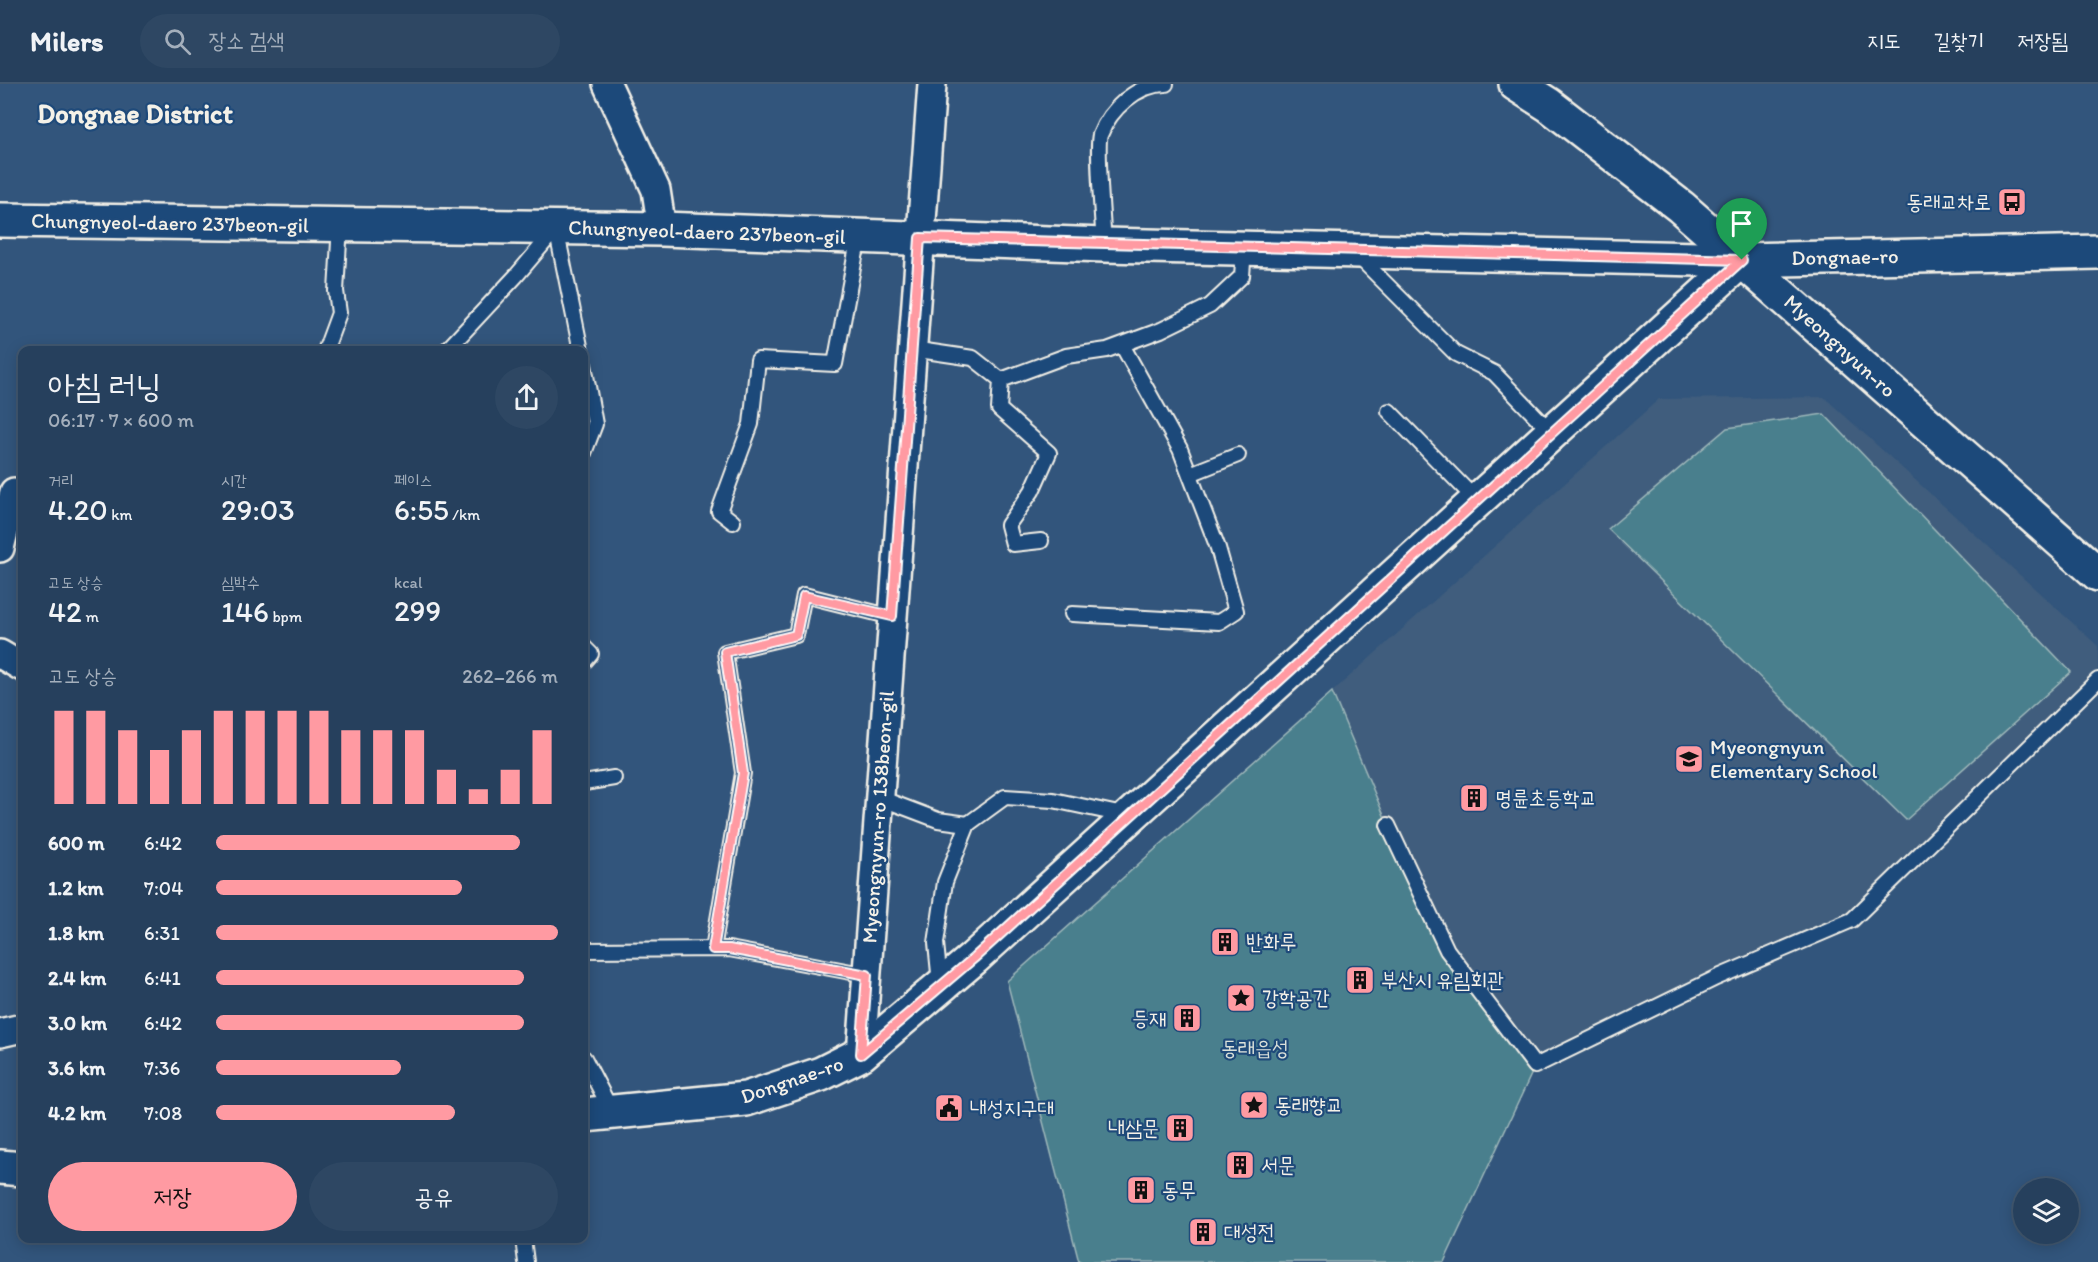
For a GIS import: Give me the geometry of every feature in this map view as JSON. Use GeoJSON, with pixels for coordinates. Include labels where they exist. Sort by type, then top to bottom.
{"type":"FeatureCollection","features":[{"type":"Feature","properties":{"kind":"main road","name":"Myeongnyun-ro"},"geometry":{"type":"LineString","coordinates":[[1516,84],[1549,105],[1671,199],[2098,574]]}},
{"type":"Feature","properties":{"kind":"main road","name":"Chungnyeol-daero 237beon-gil"},"geometry":{"type":"LineString","coordinates":[[0,220],[662,229],[1104,245],[1742,260]]}},
{"type":"Feature","properties":{"kind":"main road","name":"Dongnae-ro"},"geometry":{"type":"LineString","coordinates":[[598,1114],[746,1099],[821,1074],[861,1054],[941,988],[1742,260],[2098,252]]}},
{"type":"Feature","properties":{"kind":"main road"},"geometry":{"type":"LineString","coordinates":[[0,1167],[18,1169]]}},
{"type":"Feature","properties":{"kind":"street"},"geometry":{"type":"LineString","coordinates":[[607,84],[656,190],[662,229]]}},
{"type":"Feature","properties":{"kind":"street","name":"Myeongnyun-ro 138beon-gil"},"geometry":{"type":"LineString","coordinates":[[861,1054],[932,84]]}},
{"type":"Feature","properties":{"kind":"street"},"geometry":{"type":"LineString","coordinates":[[0,548],[12,492]]}},
{"type":"Feature","properties":{"kind":"street"},"geometry":{"type":"LineString","coordinates":[[0,654],[18,665]]}},
{"type":"Feature","properties":{"kind":"street"},"geometry":{"type":"LineString","coordinates":[[0,1033],[18,1029]]}},
{"type":"Feature","properties":{"kind":"lane"},"geometry":{"type":"LineString","coordinates":[[1104,245],[1100,136],[1123,100],[1157,84],[1166,84]]}},
{"type":"Feature","properties":{"kind":"lane","name":"Chungnyeol-daero 237beon-gil"},"geometry":{"type":"LineString","coordinates":[[327,346],[339,314],[336,291],[340,225]]}},
{"type":"Feature","properties":{"kind":"lane"},"geometry":{"type":"LineString","coordinates":[[451,346],[516,276],[556,228]]}},
{"type":"Feature","properties":{"kind":"lane","name":"Chungnyeol-daero 237beon-gil"},"geometry":{"type":"LineString","coordinates":[[556,228],[580,346]]}},
{"type":"Feature","properties":{"kind":"lane","name":"Chungnyeol-daero 237beon-gil"},"geometry":{"type":"LineString","coordinates":[[733,522],[719,511],[751,424],[758,360],[835,364],[859,236]]}},
{"type":"Feature","properties":{"kind":"lane"},"geometry":{"type":"LineString","coordinates":[[1001,380],[1066,356],[1107,350],[1122,345],[1161,330],[1210,306],[1242,276],[1244,248]]}},
{"type":"Feature","properties":{"kind":"lane"},"geometry":{"type":"LineString","coordinates":[[1351,250],[1369,265],[1418,318],[1456,354],[1494,373],[1552,433]]}},
{"type":"Feature","properties":{"kind":"lane"},"geometry":{"type":"LineString","coordinates":[[1072,614],[1219,622],[1236,611],[1218,548],[1180,449],[1122,345]]}},
{"type":"Feature","properties":{"kind":"lane"},"geometry":{"type":"LineString","coordinates":[[912,349],[973,358],[1001,380]]}},
{"type":"Feature","properties":{"kind":"lane"},"geometry":{"type":"LineString","coordinates":[[1001,380],[999,409],[1049,453],[1032,491],[1008,525],[1013,544],[1041,541]]}},
{"type":"Feature","properties":{"kind":"lane"},"geometry":{"type":"LineString","coordinates":[[588,386],[595,424],[588,442]]}},
{"type":"Feature","properties":{"kind":"lane"},"geometry":{"type":"LineString","coordinates":[[1389,411],[1477,501]]}},
{"type":"Feature","properties":{"kind":"lane"},"geometry":{"type":"LineString","coordinates":[[1190,474],[1238,455]]}},
{"type":"Feature","properties":{"kind":"lane"},"geometry":{"type":"LineString","coordinates":[[713,949],[743,773],[725,652],[796,635],[804,596],[892,616]]}},
{"type":"Feature","properties":{"kind":"lane"},"geometry":{"type":"LineString","coordinates":[[1388,825],[1447,950],[1535,1066],[1716,978],[1852,920],[2098,680]]}},
{"type":"Feature","properties":{"kind":"lane"},"geometry":{"type":"LineString","coordinates":[[588,782],[614,778]]}},
{"type":"Feature","properties":{"kind":"lane"},"geometry":{"type":"LineString","coordinates":[[941,988],[936,943],[945,882],[968,824],[1005,797],[1053,801],[1130,816]]}},
{"type":"Feature","properties":{"kind":"lane"},"geometry":{"type":"LineString","coordinates":[[880,798],[938,820],[968,824]]}},
{"type":"Feature","properties":{"kind":"lane"},"geometry":{"type":"LineString","coordinates":[[588,950],[729,949],[867,975]]}},
{"type":"Feature","properties":{"kind":"lane"},"geometry":{"type":"LineString","coordinates":[[588,1074],[598,1114]]}},
{"type":"Feature","properties":{"kind":"lane"},"geometry":{"type":"LineString","coordinates":[[524,1243],[526,1262]]}},
{"type":"Feature","properties":{"kind":"shaded area","name":"Myeongnyun Elementary School"},"geometry":{"type":"Polygon","coordinates":[[[1824,397],[2098,646],[2098,680],[1852,920],[1535,1066],[1447,950],[1388,825],[1332,692],[1659,399],[1824,397]]]}},
{"type":"Feature","properties":{"kind":"green space"},"geometry":{"type":"Polygon","coordinates":[[[1824,414],[2071,672],[1906,820],[1608,529],[1727,428],[1824,414]]]}},
{"type":"Feature","properties":{"kind":"green space","name":"동래읍성"},"geometry":{"type":"Polygon","coordinates":[[[1332,692],[1388,825],[1447,950],[1535,1066],[1444,1262],[1079,1262],[1007,981],[1332,692]]]}},
{"type":"Feature","properties":{"kind":"place","name":"동래교차로"},"geometry":{"type":"Point","coordinates":[2012,202]}},
{"type":"Feature","properties":{"kind":"place","name":"Myeongnyun Elementary School"},"geometry":{"type":"Point","coordinates":[1689,759]}},
{"type":"Feature","properties":{"kind":"place","name":"명륜초등학교"},"geometry":{"type":"Point","coordinates":[1474,798]}},
{"type":"Feature","properties":{"kind":"place","name":"반화루"},"geometry":{"type":"Point","coordinates":[1225,942]}},
{"type":"Feature","properties":{"kind":"place","name":"부산시 유림회관"},"geometry":{"type":"Point","coordinates":[1360,980]}},
{"type":"Feature","properties":{"kind":"place","name":"강학공간"},"geometry":{"type":"Point","coordinates":[1241,998]}},
{"type":"Feature","properties":{"kind":"place","name":"등재"},"geometry":{"type":"Point","coordinates":[1187,1018]}},
{"type":"Feature","properties":{"kind":"place","name":"동래향교"},"geometry":{"type":"Point","coordinates":[1254,1105]}},
{"type":"Feature","properties":{"kind":"place","name":"내성지구대"},"geometry":{"type":"Point","coordinates":[949,1108]}},
{"type":"Feature","properties":{"kind":"place","name":"내삼문"},"geometry":{"type":"Point","coordinates":[1180,1128]}},
{"type":"Feature","properties":{"kind":"place","name":"서문"},"geometry":{"type":"Point","coordinates":[1240,1165]}},
{"type":"Feature","properties":{"kind":"place","name":"동무"},"geometry":{"type":"Point","coordinates":[1141,1190]}},
{"type":"Feature","properties":{"kind":"place","name":"대성전"},"geometry":{"type":"Point","coordinates":[1203,1232]}},
{"type":"Feature","properties":{"kind":"district","name":"Dongnae District"},"geometry":{"type":"Point","coordinates":[135,114]}},
{"type":"Feature","properties":{"kind":"route"},"geometry":{"type":"LineString","coordinates":[[920,238],[1104,245],[1742,260],[941,988],[861,1054],[867,975],[861,976],[729,949],[713,949],[743,773],[729,693],[725,652],[796,635],[804,596],[892,616],[920,238]]}}]}
